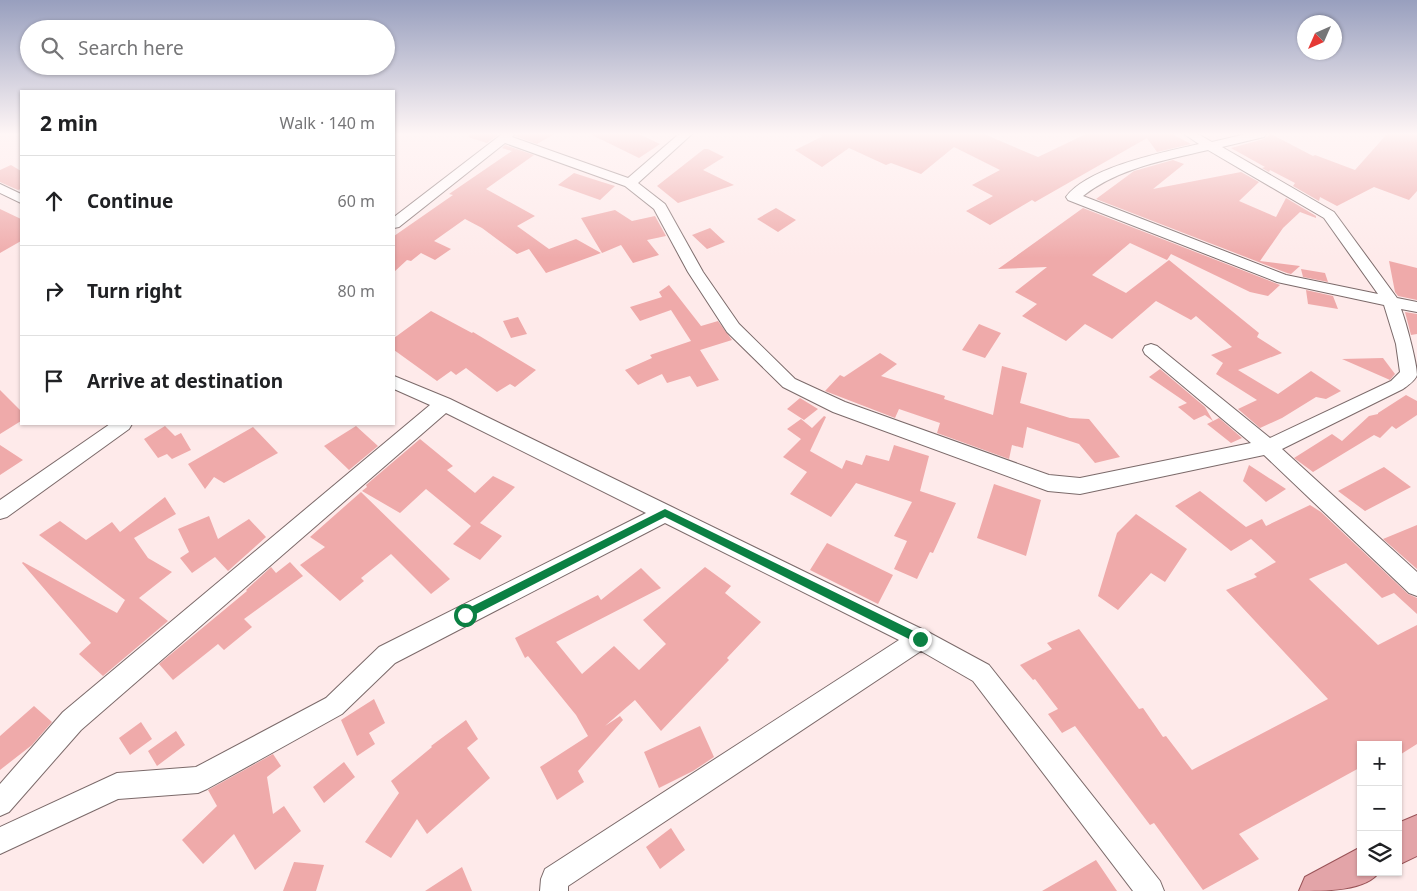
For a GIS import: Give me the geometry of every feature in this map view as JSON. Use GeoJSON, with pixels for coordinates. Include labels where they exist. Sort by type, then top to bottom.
{"type":"FeatureCollection","features":[{"type":"Feature","properties":{"kind":"main road"},"geometry":{"type":"LineString","coordinates":[[1402,843],[1417,834]]}},
{"type":"Feature","properties":{"kind":"main road"},"geometry":{"type":"LineString","coordinates":[[1319,891],[1357,869]]}},
{"type":"Feature","properties":{"kind":"street"},"geometry":{"type":"LineString","coordinates":[[395,223],[456,176]]}},
{"type":"Feature","properties":{"kind":"street"},"geometry":{"type":"LineString","coordinates":[[611,176],[630,183],[660,207],[696,272],[733,328],[789,383],[839,407],[1048,483],[1080,486],[1268,447],[1397,385],[1409,374],[1404,344],[1391,301],[1328,215],[1262,176]]}},
{"type":"Feature","properties":{"kind":"street"},"geometry":{"type":"LineString","coordinates":[[630,183],[638,176]]}},
{"type":"Feature","properties":{"kind":"street"},"geometry":{"type":"LineString","coordinates":[[1107,176],[1088,184],[1073,197],[1282,278],[1417,307]]}},
{"type":"Feature","properties":{"kind":"street"},"geometry":{"type":"LineString","coordinates":[[0,188],[20,198]]}},
{"type":"Feature","properties":{"kind":"street"},"geometry":{"type":"LineString","coordinates":[[1151,350],[1268,447],[1417,586]]}},
{"type":"Feature","properties":{"kind":"street"},"geometry":{"type":"LineString","coordinates":[[395,382],[444,404],[920,639],[981,673],[1150,891]]}},
{"type":"Feature","properties":{"kind":"street"},"geometry":{"type":"LineString","coordinates":[[0,802],[72,721],[444,404]]}},
{"type":"Feature","properties":{"kind":"street"},"geometry":{"type":"LineString","coordinates":[[0,511],[122,425]]}},
{"type":"Feature","properties":{"kind":"street"},"geometry":{"type":"LineString","coordinates":[[0,841],[116,786],[198,780],[334,706],[387,655],[665,513]]}},
{"type":"Feature","properties":{"kind":"street"},"geometry":{"type":"LineString","coordinates":[[554,891],[555,879],[920,639]]}},
{"type":"Feature","properties":{"kind":"building"},"geometry":{"type":"Polygon","coordinates":[[[0,176],[20,176],[20,189],[18,190],[0,182],[0,176]]]}},
{"type":"Feature","properties":{"kind":"building"},"geometry":{"type":"Polygon","coordinates":[[[476,176],[505,176],[486,189],[535,216],[517,226],[549,249],[576,239],[601,253],[546,273],[529,249],[517,254],[482,228],[465,219],[434,241],[451,249],[435,260],[421,253],[411,261],[407,260],[395,271],[395,235],[453,195],[449,194],[476,176]]]}},
{"type":"Feature","properties":{"kind":"building"},"geometry":{"type":"Polygon","coordinates":[[[571,176],[582,176],[615,186],[600,200],[558,185],[571,176]]]}},
{"type":"Feature","properties":{"kind":"building"},"geometry":{"type":"Polygon","coordinates":[[[670,176],[715,176],[734,185],[678,203],[657,186],[670,176]]]}},
{"type":"Feature","properties":{"kind":"building"},"geometry":{"type":"Polygon","coordinates":[[[990,176],[1081,176],[1035,202],[1032,200],[990,225],[966,211],[993,196],[972,185],[990,176]]]}},
{"type":"Feature","properties":{"kind":"building"},"geometry":{"type":"Polygon","coordinates":[[[1128,176],[1170,176],[1153,189],[1222,176],[1247,176],[1259,182],[1239,201],[1276,217],[1286,198],[1316,216],[1316,218],[1300,212],[1283,228],[1260,261],[1300,266],[1291,274],[1096,199],[1128,176]]]}},
{"type":"Feature","properties":{"kind":"building"},"geometry":{"type":"Polygon","coordinates":[[[1281,176],[1417,176],[1417,191],[1409,200],[1374,187],[1337,206],[1320,197],[1319,201],[1293,186],[1295,183],[1281,176]]]}},
{"type":"Feature","properties":{"kind":"building"},"geometry":{"type":"Polygon","coordinates":[[[776,208],[796,220],[778,232],[757,219],[776,208]]]}},
{"type":"Feature","properties":{"kind":"building"},"geometry":{"type":"Polygon","coordinates":[[[1083,208],[1280,285],[1268,296],[1250,292],[1171,254],[1167,260],[1130,243],[1092,275],[1126,293],[1169,260],[1259,333],[1257,337],[1282,353],[1238,370],[1278,394],[1311,371],[1341,391],[1326,399],[1316,397],[1282,418],[1260,428],[1238,409],[1257,400],[1216,374],[1223,363],[1211,355],[1232,347],[1196,316],[1191,320],[1156,301],[1112,339],[1085,324],[1066,341],[1022,316],[1037,304],[1015,292],[1047,267],[998,269],[1083,208]]]}},
{"type":"Feature","properties":{"kind":"building"},"geometry":{"type":"Polygon","coordinates":[[[0,209],[20,219],[20,242],[0,253],[0,209]]]}},
{"type":"Feature","properties":{"kind":"building"},"geometry":{"type":"Polygon","coordinates":[[[615,210],[632,221],[655,216],[666,236],[647,240],[659,255],[633,263],[621,245],[602,253],[581,218],[615,210]]]}},
{"type":"Feature","properties":{"kind":"building"},"geometry":{"type":"Polygon","coordinates":[[[710,228],[725,242],[707,249],[692,235],[710,228]]]}},
{"type":"Feature","properties":{"kind":"building"},"geometry":{"type":"Polygon","coordinates":[[[1389,261],[1417,268],[1417,300],[1398,296],[1395,292],[1389,261]]]}},
{"type":"Feature","properties":{"kind":"building"},"geometry":{"type":"Polygon","coordinates":[[[1301,269],[1325,273],[1328,282],[1303,277],[1301,269]]]}},
{"type":"Feature","properties":{"kind":"building"},"geometry":{"type":"Polygon","coordinates":[[[669,285],[701,326],[718,321],[732,340],[700,350],[719,380],[697,387],[690,376],[667,383],[662,374],[638,385],[625,370],[652,358],[650,355],[691,341],[671,310],[640,321],[630,307],[662,297],[659,292],[669,285]]]}},
{"type":"Feature","properties":{"kind":"building"},"geometry":{"type":"Polygon","coordinates":[[[1306,290],[1333,296],[1338,309],[1308,304],[1306,290]]]}},
{"type":"Feature","properties":{"kind":"building"},"geometry":{"type":"Polygon","coordinates":[[[431,311],[473,332],[536,370],[515,387],[510,384],[497,392],[466,368],[456,375],[451,371],[437,381],[395,351],[395,337],[431,311]]]}},
{"type":"Feature","properties":{"kind":"building"},"geometry":{"type":"Polygon","coordinates":[[[1405,312],[1417,314],[1417,334],[1411,335],[1405,312]]]}},
{"type":"Feature","properties":{"kind":"building"},"geometry":{"type":"Polygon","coordinates":[[[518,317],[527,334],[511,338],[503,321],[518,317]]]}},
{"type":"Feature","properties":{"kind":"building"},"geometry":{"type":"Polygon","coordinates":[[[979,324],[1001,333],[985,358],[962,350],[979,324]]]}},
{"type":"Feature","properties":{"kind":"building"},"geometry":{"type":"Polygon","coordinates":[[[880,353],[897,364],[881,376],[945,396],[944,399],[993,415],[1002,366],[1027,373],[1020,403],[1070,418],[1089,419],[1120,457],[1095,463],[1079,444],[1027,427],[1023,448],[1012,445],[1009,459],[937,433],[940,423],[899,409],[895,418],[825,391],[840,375],[844,377],[880,353]]]}},
{"type":"Feature","properties":{"kind":"building"},"geometry":{"type":"Polygon","coordinates":[[[1383,358],[1395,374],[1390,380],[1342,359],[1383,358]]]}},
{"type":"Feature","properties":{"kind":"building"},"geometry":{"type":"Polygon","coordinates":[[[1160,369],[1205,407],[1213,421],[1205,415],[1194,420],[1178,407],[1187,403],[1149,377],[1160,369]]]}},
{"type":"Feature","properties":{"kind":"building"},"geometry":{"type":"Polygon","coordinates":[[[0,390],[20,410],[20,422],[0,434],[0,390]]]}},
{"type":"Feature","properties":{"kind":"building"},"geometry":{"type":"Polygon","coordinates":[[[1406,395],[1417,401],[1417,415],[1396,429],[1392,426],[1380,438],[1374,435],[1313,472],[1294,458],[1332,434],[1342,441],[1369,416],[1378,414],[1406,395]]]}},
{"type":"Feature","properties":{"kind":"building"},"geometry":{"type":"Polygon","coordinates":[[[800,398],[818,409],[804,420],[787,409],[800,398]]]}},
{"type":"Feature","properties":{"kind":"building"},"geometry":{"type":"Polygon","coordinates":[[[824,416],[826,417],[810,451],[842,469],[846,460],[862,465],[866,455],[889,461],[894,445],[929,456],[920,491],[956,503],[933,553],[930,552],[917,579],[894,569],[907,541],[894,536],[912,502],[856,483],[831,517],[790,494],[807,472],[783,457],[801,439],[787,429],[801,419],[812,428],[824,416]]]}},
{"type":"Feature","properties":{"kind":"building"},"geometry":{"type":"Polygon","coordinates":[[[1219,418],[1242,438],[1231,443],[1207,424],[1219,418]]]}},
{"type":"Feature","properties":{"kind":"building"},"geometry":{"type":"Polygon","coordinates":[[[165,426],[175,436],[181,433],[191,450],[172,459],[167,454],[158,458],[144,439],[165,426]]]}},
{"type":"Feature","properties":{"kind":"building"},"geometry":{"type":"Polygon","coordinates":[[[356,426],[378,446],[349,470],[324,446],[356,426]]]}},
{"type":"Feature","properties":{"kind":"building"},"geometry":{"type":"Polygon","coordinates":[[[253,427],[278,453],[224,483],[214,477],[205,489],[188,464],[253,427]]]}},
{"type":"Feature","properties":{"kind":"building"},"geometry":{"type":"Polygon","coordinates":[[[420,439],[453,466],[447,470],[475,493],[493,476],[515,487],[480,523],[502,536],[480,560],[453,544],[471,526],[426,489],[400,513],[362,491],[367,487],[366,485],[420,439]]]}},
{"type":"Feature","properties":{"kind":"building"},"geometry":{"type":"Polygon","coordinates":[[[0,445],[23,460],[0,475],[0,445]]]}},
{"type":"Feature","properties":{"kind":"building"},"geometry":{"type":"Polygon","coordinates":[[[1249,465],[1286,489],[1266,502],[1243,481],[1249,465]]]}},
{"type":"Feature","properties":{"kind":"building"},"geometry":{"type":"Polygon","coordinates":[[[1384,467],[1411,487],[1365,511],[1338,491],[1384,467]]]}},
{"type":"Feature","properties":{"kind":"building"},"geometry":{"type":"Polygon","coordinates":[[[994,484],[1041,500],[1026,556],[977,538],[994,484]]]}},
{"type":"Feature","properties":{"kind":"building"},"geometry":{"type":"Polygon","coordinates":[[[1200,491],[1246,527],[1262,519],[1266,526],[1310,505],[1321,512],[1408,594],[1417,598],[1417,614],[1394,593],[1382,598],[1346,563],[1309,579],[1378,645],[1417,625],[1417,744],[1402,753],[1402,741],[1357,741],[1357,769],[1239,834],[1259,859],[1203,890],[1154,823],[1150,825],[1075,726],[1062,733],[1048,714],[1058,709],[1035,679],[1033,680],[1020,665],[1052,649],[1047,643],[1079,629],[1139,709],[1143,708],[1163,737],[1166,736],[1192,770],[1328,699],[1226,590],[1257,577],[1254,574],[1276,562],[1251,539],[1231,551],[1175,506],[1200,491]]]}},
{"type":"Feature","properties":{"kind":"building"},"geometry":{"type":"Polygon","coordinates":[[[361,492],[450,579],[431,594],[391,554],[361,578],[364,581],[340,601],[300,565],[325,547],[310,537],[361,492]]]}},
{"type":"Feature","properties":{"kind":"building"},"geometry":{"type":"Polygon","coordinates":[[[165,497],[176,514],[134,538],[148,558],[172,572],[139,598],[168,621],[103,676],[79,654],[91,643],[22,563],[117,613],[125,600],[39,535],[60,521],[86,540],[112,522],[120,532],[165,497]]]}},
{"type":"Feature","properties":{"kind":"building"},"geometry":{"type":"Polygon","coordinates":[[[1136,514],[1187,549],[1165,582],[1151,573],[1118,610],[1098,596],[1117,533],[1136,514]]]}},
{"type":"Feature","properties":{"kind":"building"},"geometry":{"type":"Polygon","coordinates":[[[209,516],[218,539],[249,519],[266,537],[228,571],[215,557],[192,573],[180,558],[189,552],[178,529],[209,516]]]}},
{"type":"Feature","properties":{"kind":"building"},"geometry":{"type":"Polygon","coordinates":[[[1417,525],[1417,569],[1383,539],[1417,525]]]}},
{"type":"Feature","properties":{"kind":"building"},"geometry":{"type":"Polygon","coordinates":[[[827,543],[893,575],[878,604],[810,570],[827,543]]]}},
{"type":"Feature","properties":{"kind":"building"},"geometry":{"type":"Polygon","coordinates":[[[290,562],[303,576],[244,619],[252,627],[224,650],[218,644],[173,680],[159,664],[247,591],[271,567],[276,573],[290,562]]]}},
{"type":"Feature","properties":{"kind":"building"},"geometry":{"type":"Polygon","coordinates":[[[705,567],[731,586],[725,593],[761,622],[727,658],[729,660],[661,731],[635,700],[605,726],[620,716],[623,720],[578,771],[584,782],[557,800],[540,767],[588,736],[576,715],[528,656],[525,658],[515,638],[598,595],[601,600],[641,568],[661,588],[556,642],[582,674],[614,646],[639,670],[666,644],[643,620],[705,567]]]}},
{"type":"Feature","properties":{"kind":"building"},"geometry":{"type":"Polygon","coordinates":[[[374,699],[385,723],[369,733],[375,744],[357,756],[341,720],[374,699]]]}},
{"type":"Feature","properties":{"kind":"building"},"geometry":{"type":"Polygon","coordinates":[[[34,706],[52,722],[32,745],[0,770],[0,736],[34,706]]]}},
{"type":"Feature","properties":{"kind":"building"},"geometry":{"type":"Polygon","coordinates":[[[466,720],[478,739],[467,748],[490,778],[427,834],[417,819],[391,858],[365,842],[399,793],[391,781],[431,746],[466,720]]]}},
{"type":"Feature","properties":{"kind":"building"},"geometry":{"type":"Polygon","coordinates":[[[141,722],[152,739],[130,755],[119,738],[141,722]]]}},
{"type":"Feature","properties":{"kind":"building"},"geometry":{"type":"Polygon","coordinates":[[[700,726],[714,757],[693,771],[659,788],[644,752],[700,726]]]}},
{"type":"Feature","properties":{"kind":"building"},"geometry":{"type":"Polygon","coordinates":[[[176,731],[185,745],[157,766],[148,751],[176,731]]]}},
{"type":"Feature","properties":{"kind":"building"},"geometry":{"type":"Polygon","coordinates":[[[273,754],[281,766],[267,777],[273,814],[284,806],[301,831],[255,870],[234,834],[203,864],[182,840],[217,806],[208,790],[273,754]]]}},
{"type":"Feature","properties":{"kind":"building"},"geometry":{"type":"Polygon","coordinates":[[[344,762],[355,777],[324,803],[313,787],[344,762]]]}},
{"type":"Feature","properties":{"kind":"building"},"geometry":{"type":"Polygon","coordinates":[[[671,828],[685,850],[660,869],[646,847],[671,828]]]}},
{"type":"Feature","properties":{"kind":"building"},"geometry":{"type":"Polygon","coordinates":[[[1096,860],[1117,891],[1042,891],[1096,860]]]}},
{"type":"Feature","properties":{"kind":"building"},"geometry":{"type":"Polygon","coordinates":[[[294,862],[324,865],[316,891],[283,891],[294,862]]]}},
{"type":"Feature","properties":{"kind":"building"},"geometry":{"type":"Polygon","coordinates":[[[462,867],[472,891],[425,891],[462,867]]]}},
{"type":"Feature","properties":{"kind":"route"},"geometry":{"type":"LineString","coordinates":[[465,615],[665,513],[920,639]]}}]}
